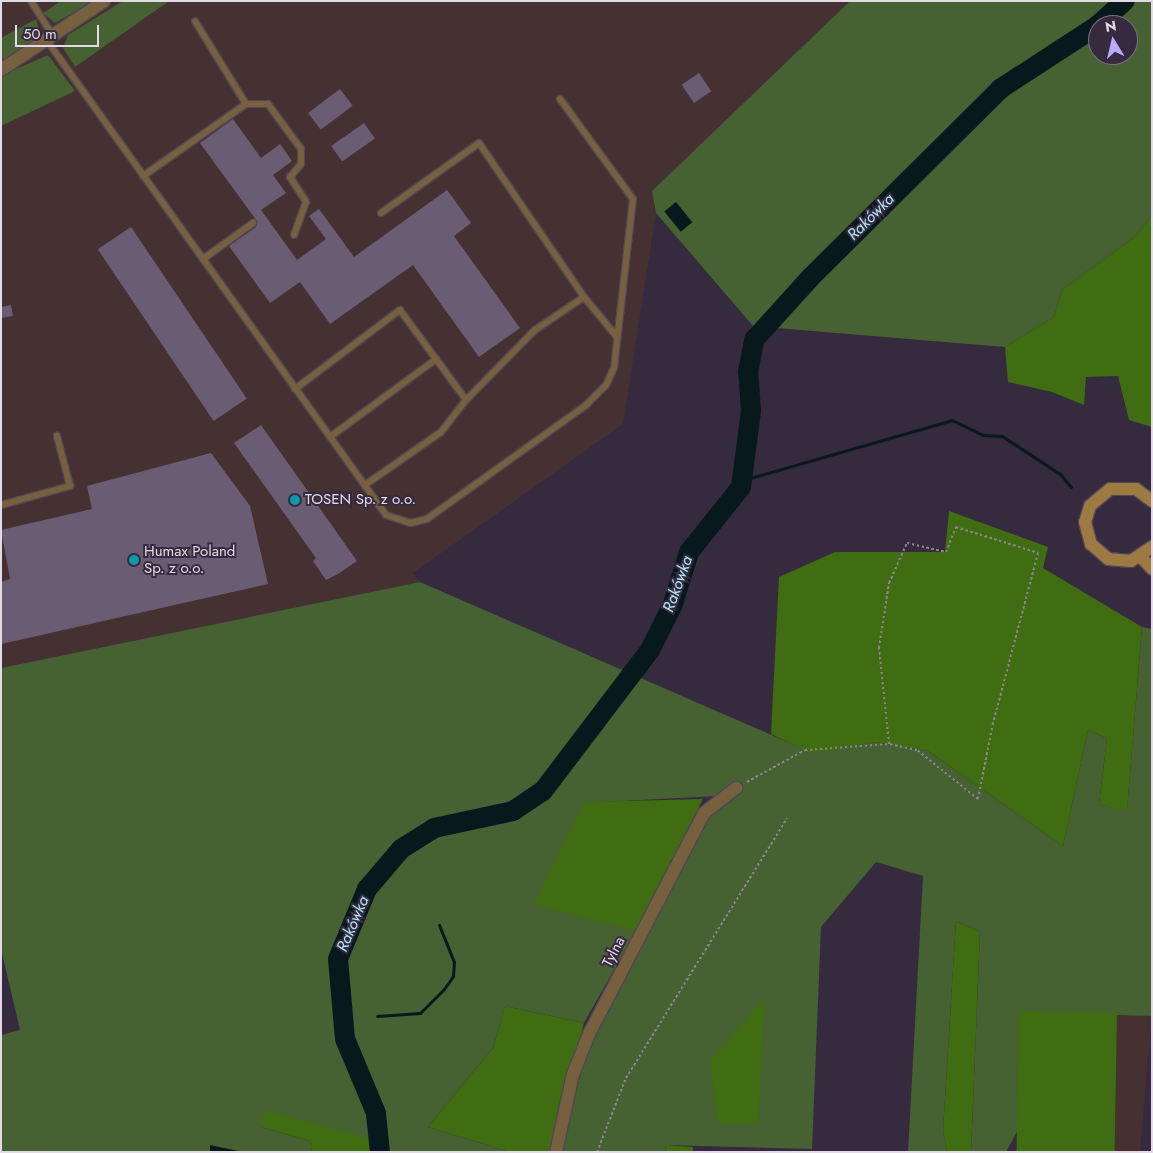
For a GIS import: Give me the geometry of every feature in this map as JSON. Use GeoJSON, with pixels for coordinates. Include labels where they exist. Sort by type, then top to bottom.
{"type":"FeatureCollection","features":[{"type":"Feature","properties":{"kind":"main road"},"geometry":{"type":"LineString","coordinates":[[1151,500],[1127,487],[1110,489],[1095,499],[1085,522],[1091,544],[1108,559],[1141,557],[1152,547]]}},
{"type":"Feature","properties":{"kind":"main road"},"geometry":{"type":"LineString","coordinates":[[1141,557],[1152,570]]}},
{"type":"Feature","properties":{"kind":"street"},"geometry":{"type":"LineString","coordinates":[[1,70],[51,39],[104,1]]}},
{"type":"Feature","properties":{"kind":"street","name":"Tylna"},"geometry":{"type":"LineString","coordinates":[[556,1152],[574,1074],[590,1034],[704,813],[736,788]]}},
{"type":"Feature","properties":{"kind":"lane"},"geometry":{"type":"LineString","coordinates":[[31,1],[51,39],[143,176],[295,389],[365,485],[394,521],[426,519],[586,405],[606,385],[614,368],[633,199],[560,99]]}},
{"type":"Feature","properties":{"kind":"lane"},"geometry":{"type":"LineString","coordinates":[[195,21],[246,104]]}},
{"type":"Feature","properties":{"kind":"lane"},"geometry":{"type":"LineString","coordinates":[[143,176],[246,104],[268,104],[301,149],[300,164],[290,177],[306,202],[294,235]]}},
{"type":"Feature","properties":{"kind":"lane"},"geometry":{"type":"LineString","coordinates":[[381,213],[479,143],[584,297],[617,337]]}},
{"type":"Feature","properties":{"kind":"lane"},"geometry":{"type":"LineString","coordinates":[[203,259],[253,223]]}},
{"type":"Feature","properties":{"kind":"lane"},"geometry":{"type":"LineString","coordinates":[[365,485],[441,432],[466,400],[535,330],[584,297]]}},
{"type":"Feature","properties":{"kind":"lane"},"geometry":{"type":"LineString","coordinates":[[295,389],[400,310],[466,400]]}},
{"type":"Feature","properties":{"kind":"lane"},"geometry":{"type":"LineString","coordinates":[[330,437],[436,359]]}},
{"type":"Feature","properties":{"kind":"lane"},"geometry":{"type":"LineString","coordinates":[[1,505],[70,486],[57,436]]}},
{"type":"Feature","properties":{"kind":"path"},"geometry":{"type":"LineString","coordinates":[[736,788],[805,750],[889,744],[917,750],[978,800],[992,723],[1038,553],[956,527],[946,552],[907,544],[889,582],[879,648],[889,744]]}},
{"type":"Feature","properties":{"kind":"path"},"geometry":{"type":"LineString","coordinates":[[597,1152],[626,1078],[787,818]]}},
{"type":"Feature","properties":{"kind":"shaded area"},"geometry":{"type":"Polygon","coordinates":[[[1,1],[850,1],[652,191],[656,213],[623,424],[413,573],[420,582],[1,668],[1,1]]]}},
{"type":"Feature","properties":{"kind":"shaded area"},"geometry":{"type":"Polygon","coordinates":[[[676,202],[692,222],[681,232],[664,211],[676,202]]]}},
{"type":"Feature","properties":{"kind":"shaded area"},"geometry":{"type":"Polygon","coordinates":[[[1117,1013],[1152,1016],[1140,1152],[1105,1151],[1117,1013]]]}},
{"type":"Feature","properties":{"kind":"shaded area"},"geometry":{"type":"Polygon","coordinates":[[[210,1145],[243,1152],[210,1152],[210,1145]]]}},
{"type":"Feature","properties":{"kind":"green space"},"geometry":{"type":"Polygon","coordinates":[[[61,1],[94,1],[55,23],[43,13],[61,1]]]}},
{"type":"Feature","properties":{"kind":"green space"},"geometry":{"type":"Polygon","coordinates":[[[123,1],[169,1],[75,67],[63,48],[68,35],[123,1]]]}},
{"type":"Feature","properties":{"kind":"green space"},"geometry":{"type":"Polygon","coordinates":[[[850,1],[1152,1],[1152,214],[1137,235],[1062,290],[1054,317],[1005,347],[753,326],[656,213],[652,191],[850,1]]]}},
{"type":"Feature","properties":{"kind":"green space"},"geometry":{"type":"Polygon","coordinates":[[[36,19],[40,33],[36,42],[8,60],[1,58],[1,38],[36,19]]]}},
{"type":"Feature","properties":{"kind":"green space"},"geometry":{"type":"Polygon","coordinates":[[[48,55],[75,91],[1,126],[1,76],[48,55]]]}},
{"type":"Feature","properties":{"kind":"green space"},"geometry":{"type":"Polygon","coordinates":[[[1152,214],[1152,427],[1129,420],[1118,376],[1086,377],[1084,405],[1052,392],[1008,382],[1005,347],[1054,317],[1062,290],[1137,235],[1152,214]]]}},
{"type":"Feature","properties":{"kind":"green space"},"geometry":{"type":"Polygon","coordinates":[[[949,511],[1048,547],[1043,568],[1142,627],[1127,811],[1099,804],[1107,738],[1088,730],[1063,846],[928,751],[875,742],[813,754],[771,734],[779,577],[835,552],[945,552],[949,511]]]}},
{"type":"Feature","properties":{"kind":"green space"},"geometry":{"type":"Polygon","coordinates":[[[420,582],[813,753],[875,742],[928,751],[1063,846],[1088,730],[1107,738],[1099,804],[1127,810],[1142,627],[1152,629],[1152,1016],[1081,1014],[1006,1152],[971,1152],[980,932],[956,921],[943,1131],[947,1152],[908,1152],[923,876],[876,862],[821,927],[812,1149],[666,1145],[665,1152],[562,1152],[584,1060],[638,950],[706,817],[738,795],[583,803],[636,931],[584,1023],[505,1006],[493,1048],[428,1127],[510,1152],[383,1152],[371,1139],[261,1127],[310,1141],[312,1152],[1,1152],[1,1035],[20,1030],[1,949],[1,668],[420,582]]]}},
{"type":"Feature","properties":{"kind":"green space"},"geometry":{"type":"Polygon","coordinates":[[[703,799],[636,931],[534,905],[584,802],[703,799]]]}},
{"type":"Feature","properties":{"kind":"green space"},"geometry":{"type":"Polygon","coordinates":[[[956,921],[980,932],[971,1152],[947,1152],[943,1131],[956,921]]]}},
{"type":"Feature","properties":{"kind":"green space"},"geometry":{"type":"Polygon","coordinates":[[[765,997],[758,1124],[718,1124],[710,1061],[765,997]]]}},
{"type":"Feature","properties":{"kind":"green space"},"geometry":{"type":"Polygon","coordinates":[[[505,1006],[584,1023],[551,1152],[510,1152],[428,1127],[493,1048],[505,1006]]]}},
{"type":"Feature","properties":{"kind":"green space"},"geometry":{"type":"Polygon","coordinates":[[[1019,1011],[1117,1013],[1115,1152],[1017,1152],[1019,1011]]]}},
{"type":"Feature","properties":{"kind":"green space"},"geometry":{"type":"Polygon","coordinates":[[[265,1110],[371,1139],[383,1152],[312,1152],[310,1141],[261,1127],[265,1110]]]}},
{"type":"Feature","properties":{"kind":"green space"},"geometry":{"type":"Polygon","coordinates":[[[666,1145],[693,1147],[693,1152],[665,1152],[666,1145]]]}},
{"type":"Feature","properties":{"kind":"building"},"geometry":{"type":"Polygon","coordinates":[[[699,73],[711,91],[694,103],[682,85],[699,73]]]}},
{"type":"Feature","properties":{"kind":"building"},"geometry":{"type":"Polygon","coordinates":[[[340,89],[353,106],[321,130],[308,113],[340,89]]]}},
{"type":"Feature","properties":{"kind":"building"},"geometry":{"type":"Polygon","coordinates":[[[233,119],[261,158],[280,144],[292,161],[273,175],[286,193],[261,210],[297,260],[326,239],[309,216],[319,209],[354,257],[447,190],[471,223],[454,236],[520,328],[479,357],[413,265],[330,324],[300,282],[270,303],[229,246],[256,227],[257,221],[200,143],[233,119]]]}},
{"type":"Feature","properties":{"kind":"building"},"geometry":{"type":"Polygon","coordinates":[[[364,123],[375,139],[342,162],[331,146],[364,123]]]}},
{"type":"Feature","properties":{"kind":"building"},"geometry":{"type":"Polygon","coordinates":[[[131,227],[247,399],[214,421],[98,249],[131,227]]]}},
{"type":"Feature","properties":{"kind":"building"},"geometry":{"type":"Polygon","coordinates":[[[11,305],[13,316],[1,318],[1,307],[11,305]]]}},
{"type":"Feature","properties":{"kind":"building","name":"TOSEN Sp. z o.o."},"geometry":{"type":"Polygon","coordinates":[[[261,425],[357,561],[326,580],[313,561],[316,558],[234,443],[261,425]]]}},
{"type":"Feature","properties":{"kind":"building","name":"Humax Poland Sp. z o.o."},"geometry":{"type":"Polygon","coordinates":[[[211,453],[250,506],[268,584],[1,644],[1,582],[10,579],[1,530],[92,509],[87,486],[211,453]]]}},
{"type":"Feature","properties":{"kind":"waterway","name":"Rakówka"},"geometry":{"type":"LineString","coordinates":[[1109,15],[1125,1]]}},
{"type":"Feature","properties":{"kind":"waterway","name":"Rakówka"},"geometry":{"type":"LineString","coordinates":[[380,1152],[376,1113],[345,1039],[338,959],[367,889],[401,849],[434,828],[513,811],[543,791],[650,650],[673,604],[689,552],[741,487],[751,411],[748,372],[754,340],[811,277],[1000,89],[1088,32]]}},
{"type":"Feature","properties":{"kind":"waterway"},"geometry":{"type":"LineString","coordinates":[[743,480],[952,420],[983,435],[1002,436],[1060,474],[1071,487]]}},
{"type":"Feature","properties":{"kind":"waterway"},"geometry":{"type":"LineString","coordinates":[[377,1016],[420,1013],[444,989],[453,976],[454,962],[439,925]]}},
{"type":"Feature","properties":{"kind":"place","name":"TOSEN Sp. z o.o."},"geometry":{"type":"Point","coordinates":[295,500]}},
{"type":"Feature","properties":{"kind":"place","name":"Humax Poland Sp. z o.o."},"geometry":{"type":"Point","coordinates":[134,560]}}]}
